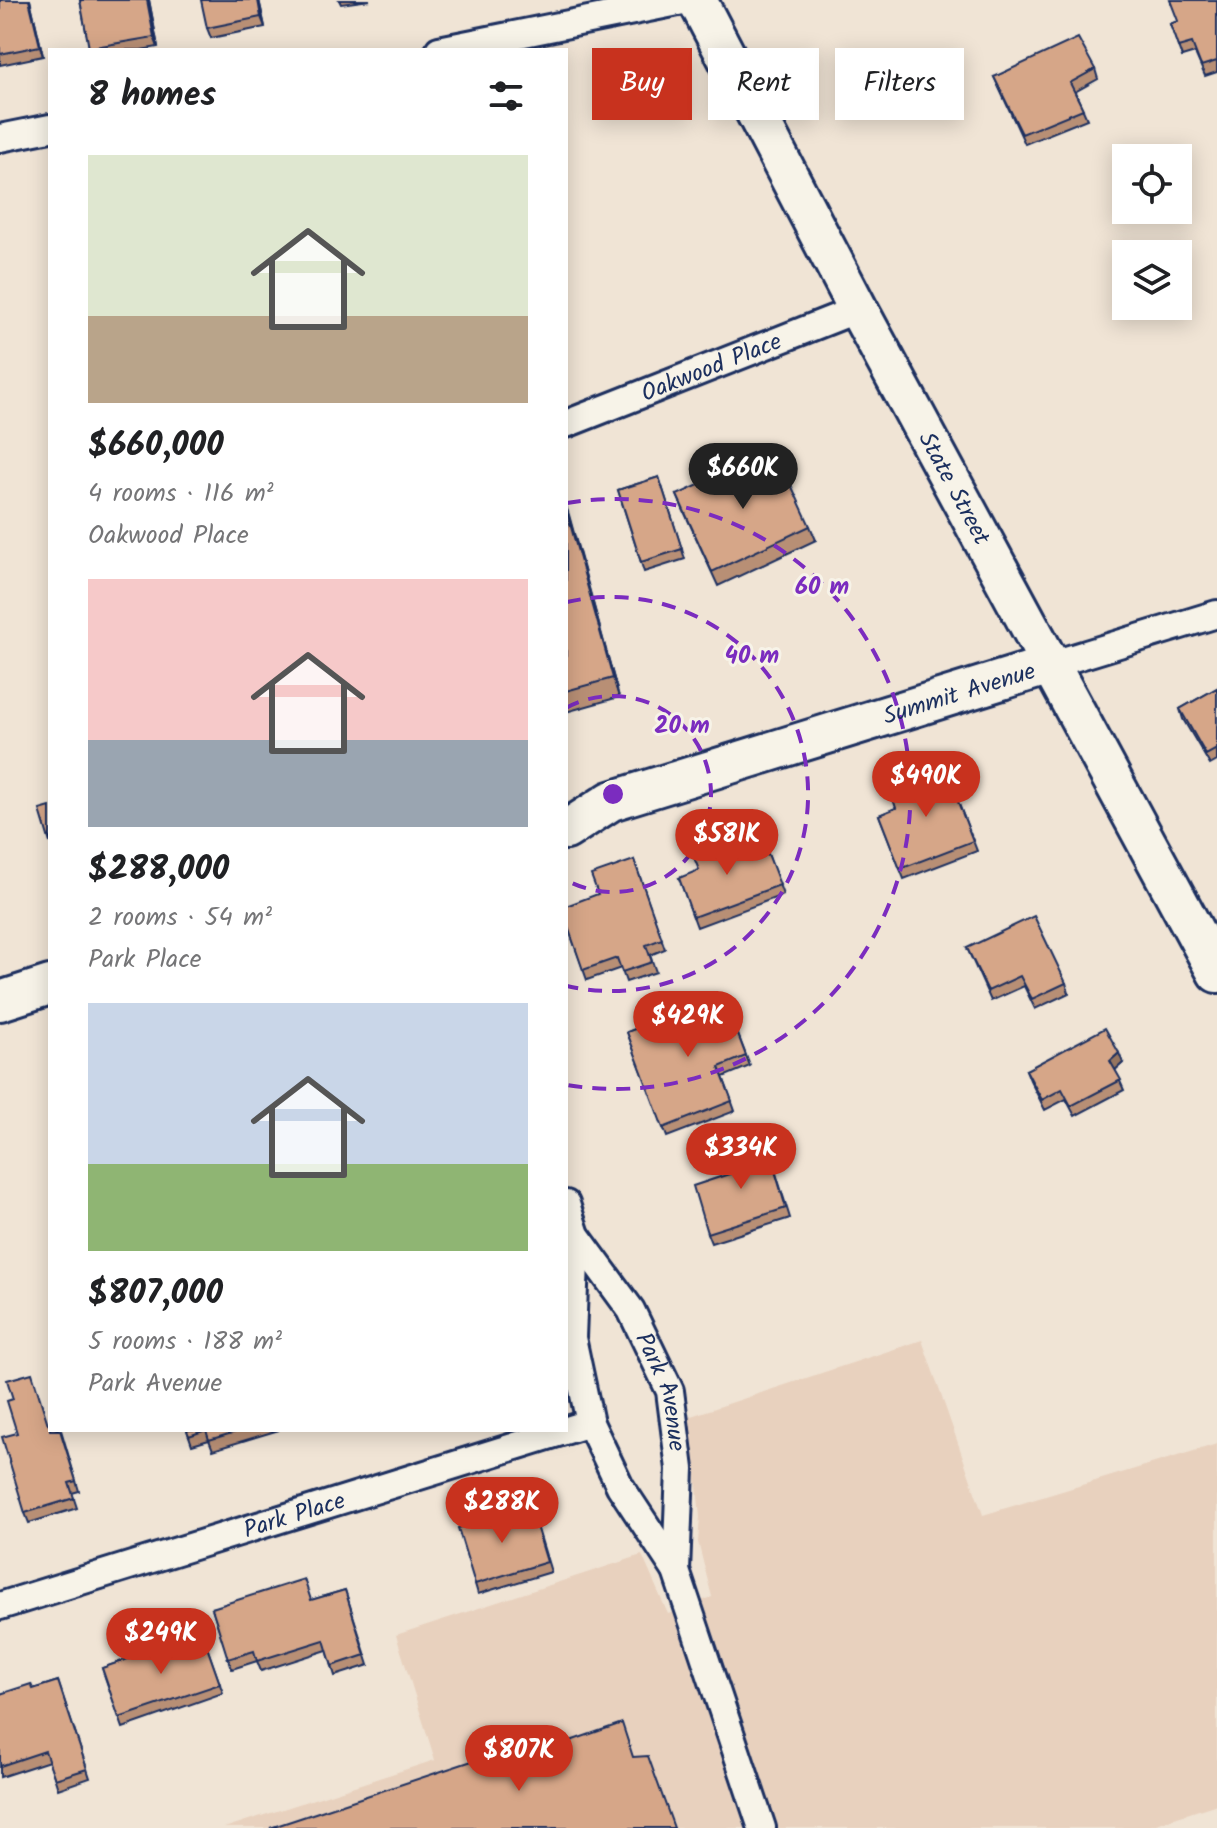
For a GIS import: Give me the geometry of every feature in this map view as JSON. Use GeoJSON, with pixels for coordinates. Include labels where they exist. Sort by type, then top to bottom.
{"type":"FeatureCollection","features":[{"type":"Feature","properties":{"kind":"main road","name":"State Street"},"geometry":{"type":"LineString","coordinates":[[697,0],[858,309],[1217,973]]}},
{"type":"Feature","properties":{"kind":"main road","name":"Summit Avenue"},"geometry":{"type":"LineString","coordinates":[[568,829],[611,801],[1050,665]]}},
{"type":"Feature","properties":{"kind":"main road","name":"Summit Avenue"},"geometry":{"type":"LineString","coordinates":[[568,802],[611,801]]}},
{"type":"Feature","properties":{"kind":"main road"},"geometry":{"type":"LineString","coordinates":[[0,1001],[48,986]]}},
{"type":"Feature","properties":{"kind":"street"},"geometry":{"type":"LineString","coordinates":[[449,48],[688,0]]}},
{"type":"Feature","properties":{"kind":"street"},"geometry":{"type":"LineString","coordinates":[[0,138],[48,128]]}},
{"type":"Feature","properties":{"kind":"street","name":"Oakwood Place"},"geometry":{"type":"LineString","coordinates":[[568,423],[858,309]]}},
{"type":"Feature","properties":{"kind":"street","name":"Summit Avenue"},"geometry":{"type":"LineString","coordinates":[[1050,665],[1217,614]]}},
{"type":"Feature","properties":{"kind":"street","name":"Park Avenue"},"geometry":{"type":"LineString","coordinates":[[568,1210],[576,1235],[631,1310],[670,1391],[680,1469],[676,1571]]}},
{"type":"Feature","properties":{"kind":"street","name":"Park Avenue"},"geometry":{"type":"LineString","coordinates":[[576,1235],[572,1338],[590,1423],[620,1486],[676,1571],[762,1828]]}},
{"type":"Feature","properties":{"kind":"street","name":"Park Place"},"geometry":{"type":"LineString","coordinates":[[568,1430],[590,1423]]}},
{"type":"Feature","properties":{"kind":"street","name":"Park Place"},"geometry":{"type":"LineString","coordinates":[[0,1606],[561,1432]]}},
{"type":"Feature","properties":{"kind":"shaded area"},"geometry":{"type":"Polygon","coordinates":[[[922,1340],[983,1515],[1217,1444],[1217,1804],[1144,1828],[224,1828],[435,1760],[396,1635],[642,1555],[668,1614],[712,1597],[698,1542],[700,1517],[695,1467],[685,1418],[922,1340]]]}},
{"type":"Feature","properties":{"kind":"building"},"geometry":{"type":"Polygon","coordinates":[[[0,0],[29,0],[40,46],[0,54],[0,0]]]}},
{"type":"Feature","properties":{"kind":"building"},"geometry":{"type":"Polygon","coordinates":[[[80,0],[147,0],[154,37],[89,48],[80,0]]]}},
{"type":"Feature","properties":{"kind":"building"},"geometry":{"type":"Polygon","coordinates":[[[201,0],[258,0],[261,17],[207,28],[201,0]]]}},
{"type":"Feature","properties":{"kind":"building"},"geometry":{"type":"Polygon","coordinates":[[[1170,0],[1217,0],[1217,61],[1201,66],[1192,43],[1178,47],[1170,24],[1178,21],[1170,0]]]}},
{"type":"Feature","properties":{"kind":"building"},"geometry":{"type":"Polygon","coordinates":[[[1078,38],[1095,69],[1070,83],[1083,109],[1022,134],[994,77],[1078,38]]]}},
{"type":"Feature","properties":{"kind":"building"},"geometry":{"type":"Polygon","coordinates":[[[775,450],[810,526],[712,572],[677,495],[775,450]]]}},
{"type":"Feature","properties":{"kind":"building"},"geometry":{"type":"Polygon","coordinates":[[[659,477],[682,549],[641,562],[618,490],[659,477]]]}},
{"type":"Feature","properties":{"kind":"building"},"geometry":{"type":"Polygon","coordinates":[[[568,516],[613,678],[568,690],[568,516]]]}},
{"type":"Feature","properties":{"kind":"building"},"geometry":{"type":"Polygon","coordinates":[[[1217,688],[1217,749],[1206,755],[1180,709],[1217,688]]]}},
{"type":"Feature","properties":{"kind":"building"},"geometry":{"type":"Polygon","coordinates":[[[943,763],[973,841],[900,869],[879,815],[896,808],[893,799],[911,792],[906,778],[943,763]]]}},
{"type":"Feature","properties":{"kind":"building"},"geometry":{"type":"Polygon","coordinates":[[[48,808],[48,836],[40,810],[48,808]]]}},
{"type":"Feature","properties":{"kind":"building"},"geometry":{"type":"Polygon","coordinates":[[[743,837],[752,860],[768,854],[780,885],[693,917],[679,878],[699,870],[693,855],[743,837]]]}},
{"type":"Feature","properties":{"kind":"building"},"geometry":{"type":"Polygon","coordinates":[[[634,860],[662,939],[646,945],[652,962],[622,972],[617,958],[583,970],[568,927],[568,905],[598,894],[591,875],[634,860]]]}},
{"type":"Feature","properties":{"kind":"building"},"geometry":{"type":"Polygon","coordinates":[[[1034,916],[1066,983],[1032,999],[1020,976],[988,991],[967,948],[1034,916]]]}},
{"type":"Feature","properties":{"kind":"building"},"geometry":{"type":"Polygon","coordinates":[[[723,995],[746,1056],[719,1067],[732,1101],[663,1128],[627,1032],[723,995]]]}},
{"type":"Feature","properties":{"kind":"building"},"geometry":{"type":"Polygon","coordinates":[[[1105,1028],[1119,1053],[1110,1061],[1121,1080],[1071,1106],[1062,1089],[1042,1100],[1026,1070],[1105,1028]]]}},
{"type":"Feature","properties":{"kind":"building"},"geometry":{"type":"Polygon","coordinates":[[[767,1144],[786,1208],[707,1233],[693,1186],[735,1172],[730,1155],[767,1144]]]}},
{"type":"Feature","properties":{"kind":"building"},"geometry":{"type":"Polygon","coordinates":[[[32,1373],[48,1432],[61,1432],[76,1481],[69,1483],[74,1498],[25,1513],[2,1437],[17,1433],[7,1401],[13,1399],[7,1380],[32,1373]]]}},
{"type":"Feature","properties":{"kind":"building"},"geometry":{"type":"Polygon","coordinates":[[[207,1432],[235,1432],[209,1440],[207,1432]]]}},
{"type":"Feature","properties":{"kind":"building"},"geometry":{"type":"Polygon","coordinates":[[[530,1506],[547,1562],[475,1584],[458,1528],[530,1506]]]}},
{"type":"Feature","properties":{"kind":"building"},"geometry":{"type":"Polygon","coordinates":[[[304,1579],[311,1600],[345,1590],[365,1655],[332,1666],[324,1640],[257,1661],[254,1651],[228,1659],[212,1608],[304,1579]]]}},
{"type":"Feature","properties":{"kind":"building"},"geometry":{"type":"Polygon","coordinates":[[[202,1633],[220,1684],[119,1718],[102,1668],[202,1633]]]}},
{"type":"Feature","properties":{"kind":"building"},"geometry":{"type":"Polygon","coordinates":[[[58,1681],[87,1769],[55,1779],[45,1751],[0,1766],[0,1694],[31,1684],[33,1689],[58,1681]]]}},
{"type":"Feature","properties":{"kind":"building"},"geometry":{"type":"Polygon","coordinates":[[[622,1723],[633,1757],[648,1756],[674,1828],[270,1828],[490,1755],[495,1767],[622,1723]]]}}]}
